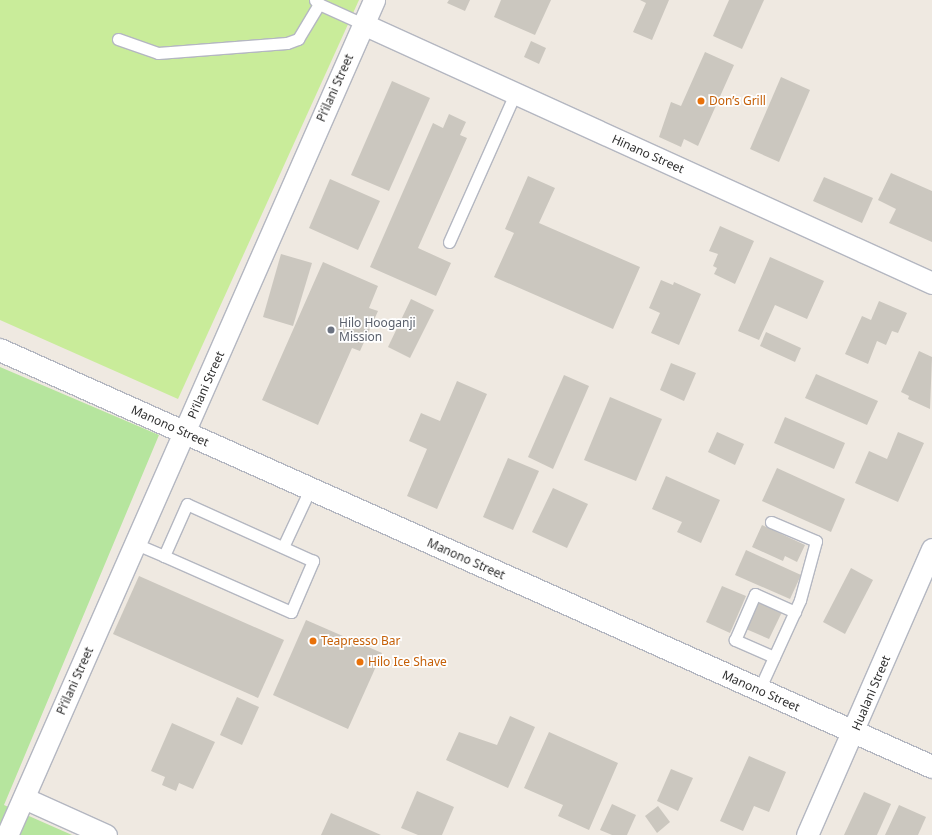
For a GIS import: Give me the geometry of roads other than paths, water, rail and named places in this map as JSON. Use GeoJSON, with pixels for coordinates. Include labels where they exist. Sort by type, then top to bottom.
{"type":"FeatureCollection","features":[{"type":"Feature","properties":{"kind":"street","name":"Pi‘ilani Street"},"geometry":{"type":"LineString","coordinates":[[7,835],[185,433],[374,0]]}},
{"type":"Feature","properties":{"kind":"street","name":"Hinano Street"},"geometry":{"type":"LineString","coordinates":[[363,24],[932,283]]}},
{"type":"Feature","properties":{"kind":"street","name":"Manono Street"},"geometry":{"type":"LineString","coordinates":[[0,350],[932,767]]}},
{"type":"Feature","properties":{"kind":"street","name":"Hualani Street"},"geometry":{"type":"LineString","coordinates":[[807,835],[854,732],[932,550]]}},
{"type":"Feature","properties":{"kind":"street"},"geometry":{"type":"LineString","coordinates":[[24,798],[106,835]]}},
{"type":"Feature","properties":{"kind":"lane"},"geometry":{"type":"LineString","coordinates":[[118,39],[158,53],[287,43],[298,39],[317,2],[363,24]]}},
{"type":"Feature","properties":{"kind":"lane"},"geometry":{"type":"LineString","coordinates":[[449,242],[515,94]]}},
{"type":"Feature","properties":{"kind":"lane"},"geometry":{"type":"LineString","coordinates":[[283,547],[310,489]]}},
{"type":"Feature","properties":{"kind":"lane"},"geometry":{"type":"LineString","coordinates":[[136,544],[291,612],[313,561],[187,504],[164,556]]}},
{"type":"Feature","properties":{"kind":"lane"},"geometry":{"type":"LineString","coordinates":[[760,690],[795,612],[816,541],[771,522]]}},
{"type":"Feature","properties":{"kind":"lane"},"geometry":{"type":"LineString","coordinates":[[774,657],[735,640],[755,594],[795,612]]}},
{"type":"Feature","properties":{"kind":"place","name":"Don’s Grill"},"geometry":{"type":"Point","coordinates":[701,101]}},
{"type":"Feature","properties":{"kind":"place","name":"Hilo Hooganji Mission"},"geometry":{"type":"Point","coordinates":[331,330]}},
{"type":"Feature","properties":{"kind":"place","name":"Teapresso Bar"},"geometry":{"type":"Point","coordinates":[313,641]}},
{"type":"Feature","properties":{"kind":"place","name":"Hilo Ice Shave"},"geometry":{"type":"Point","coordinates":[360,662]}}]}
